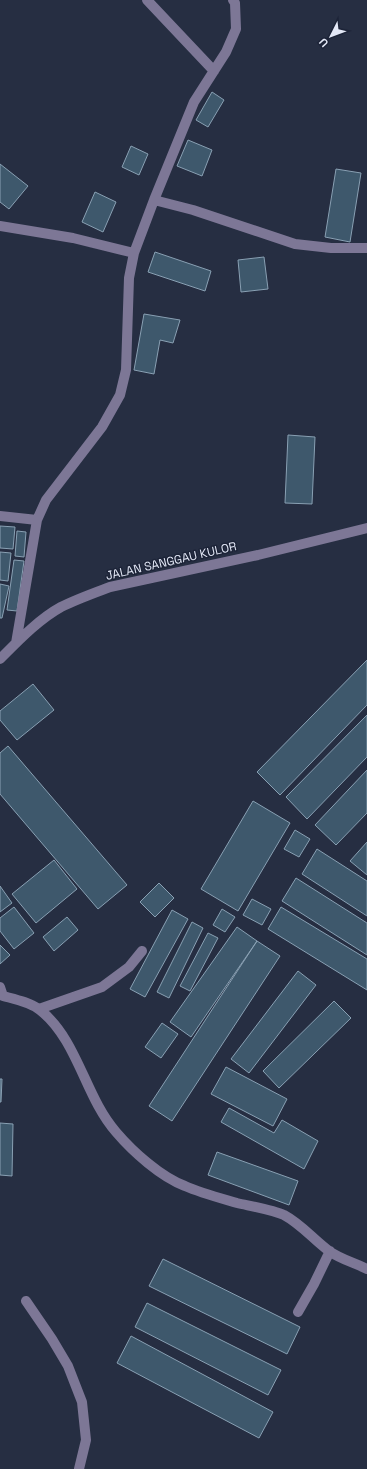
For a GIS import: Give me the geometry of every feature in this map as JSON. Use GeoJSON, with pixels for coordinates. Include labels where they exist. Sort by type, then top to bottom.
{"type":"FeatureCollection","features":[{"type":"Feature","properties":{"kind":"street"},"geometry":{"type":"LineString","coordinates":[[147,0],[214,71]]}},
{"type":"Feature","properties":{"kind":"street"},"geometry":{"type":"LineString","coordinates":[[16,643],[37,520],[46,500],[102,426],[120,394],[126,370],[129,278],[134,253],[194,102],[226,52],[236,28],[233,0]]}},
{"type":"Feature","properties":{"kind":"street"},"geometry":{"type":"LineString","coordinates":[[154,200],[193,210],[295,244],[331,248],[367,248]]}},
{"type":"Feature","properties":{"kind":"street"},"geometry":{"type":"LineString","coordinates":[[0,226],[73,238],[134,253]]}},
{"type":"Feature","properties":{"kind":"street"},"geometry":{"type":"LineString","coordinates":[[0,516],[37,520]]}},
{"type":"Feature","properties":{"kind":"street","name":"JALAN SANGGAU KULOR"},"geometry":{"type":"LineString","coordinates":[[0,659],[29,630],[60,608],[89,594],[110,587],[258,555],[367,528]]}},
{"type":"Feature","properties":{"kind":"street"},"geometry":{"type":"LineString","coordinates":[[39,1009],[102,987],[129,967],[142,951]]}},
{"type":"Feature","properties":{"kind":"street"},"geometry":{"type":"LineString","coordinates":[[1,996],[20,1001],[39,1009],[52,1021],[66,1041],[100,1110],[116,1132],[149,1164],[169,1178],[185,1186],[235,1202],[282,1214],[297,1222],[330,1251],[367,1269]]}},
{"type":"Feature","properties":{"kind":"street"},"geometry":{"type":"LineString","coordinates":[[298,1312],[330,1251]]}},
{"type":"Feature","properties":{"kind":"street"},"geometry":{"type":"LineString","coordinates":[[26,1301],[52,1339],[68,1366],[82,1402],[86,1440],[79,1469]]}},
{"type":"Feature","properties":{"kind":"building"},"geometry":{"type":"Polygon","coordinates":[[[212,92],[224,100],[208,127],[196,120],[212,92]]]}},
{"type":"Feature","properties":{"kind":"building"},"geometry":{"type":"Polygon","coordinates":[[[188,140],[212,150],[202,176],[177,166],[188,140]]]}},
{"type":"Feature","properties":{"kind":"building"},"geometry":{"type":"Polygon","coordinates":[[[131,146],[148,154],[139,175],[122,167],[131,146]]]}},
{"type":"Feature","properties":{"kind":"building"},"geometry":{"type":"Polygon","coordinates":[[[0,164],[28,186],[9,209],[0,202],[0,164]]]}},
{"type":"Feature","properties":{"kind":"building"},"geometry":{"type":"Polygon","coordinates":[[[336,169],[361,173],[350,242],[325,237],[336,169]]]}},
{"type":"Feature","properties":{"kind":"building"},"geometry":{"type":"Polygon","coordinates":[[[95,192],[116,202],[103,232],[82,222],[95,192]]]}},
{"type":"Feature","properties":{"kind":"building"},"geometry":{"type":"Polygon","coordinates":[[[155,252],[211,271],[205,291],[148,272],[155,252]]]}},
{"type":"Feature","properties":{"kind":"building"},"geometry":{"type":"Polygon","coordinates":[[[264,257],[268,289],[241,292],[238,260],[264,257]]]}},
{"type":"Feature","properties":{"kind":"building"},"geometry":{"type":"Polygon","coordinates":[[[144,314],[180,320],[173,343],[160,340],[154,374],[134,370],[144,314]]]}},
{"type":"Feature","properties":{"kind":"building"},"geometry":{"type":"Polygon","coordinates":[[[288,435],[315,437],[312,504],[285,503],[288,435]]]}},
{"type":"Feature","properties":{"kind":"building"},"geometry":{"type":"Polygon","coordinates":[[[0,526],[15,527],[13,549],[0,548],[0,526]]]}},
{"type":"Feature","properties":{"kind":"building"},"geometry":{"type":"Polygon","coordinates":[[[17,531],[26,532],[24,557],[15,556],[17,531]]]}},
{"type":"Feature","properties":{"kind":"building"},"geometry":{"type":"Polygon","coordinates":[[[0,552],[11,553],[8,581],[0,580],[0,552]]]}},
{"type":"Feature","properties":{"kind":"building"},"geometry":{"type":"Polygon","coordinates":[[[14,560],[24,561],[17,611],[7,610],[14,560]]]}},
{"type":"Feature","properties":{"kind":"building"},"geometry":{"type":"Polygon","coordinates":[[[0,584],[9,586],[2,618],[0,618],[0,584]]]}},
{"type":"Feature","properties":{"kind":"building"},"geometry":{"type":"Polygon","coordinates":[[[367,660],[367,705],[280,795],[257,772],[367,660]]]}},
{"type":"Feature","properties":{"kind":"building"},"geometry":{"type":"Polygon","coordinates":[[[33,684],[54,710],[17,740],[0,720],[0,711],[33,684]]]}},
{"type":"Feature","properties":{"kind":"building"},"geometry":{"type":"Polygon","coordinates":[[[367,715],[367,757],[307,819],[286,797],[367,715]]]}},
{"type":"Feature","properties":{"kind":"building"},"geometry":{"type":"Polygon","coordinates":[[[8,746],[127,885],[98,909],[0,794],[0,753],[8,746]]]}},
{"type":"Feature","properties":{"kind":"building"},"geometry":{"type":"Polygon","coordinates":[[[367,770],[367,813],[336,845],[315,825],[367,770]]]}},
{"type":"Feature","properties":{"kind":"building"},"geometry":{"type":"Polygon","coordinates":[[[253,801],[290,823],[238,911],[201,889],[253,801]]]}},
{"type":"Feature","properties":{"kind":"building"},"geometry":{"type":"Polygon","coordinates":[[[295,830],[310,839],[299,857],[284,849],[295,830]]]}},
{"type":"Feature","properties":{"kind":"building"},"geometry":{"type":"Polygon","coordinates":[[[367,842],[367,875],[350,861],[367,842]]]}},
{"type":"Feature","properties":{"kind":"building"},"geometry":{"type":"Polygon","coordinates":[[[317,849],[367,881],[367,916],[302,874],[317,849]]]}},
{"type":"Feature","properties":{"kind":"building"},"geometry":{"type":"Polygon","coordinates":[[[54,860],[77,889],[36,923],[12,894],[54,860]]]}},
{"type":"Feature","properties":{"kind":"building"},"geometry":{"type":"Polygon","coordinates":[[[296,878],[367,923],[367,955],[282,901],[296,878]]]}},
{"type":"Feature","properties":{"kind":"building"},"geometry":{"type":"Polygon","coordinates":[[[159,883],[174,898],[155,917],[140,902],[159,883]]]}},
{"type":"Feature","properties":{"kind":"building"},"geometry":{"type":"Polygon","coordinates":[[[0,886],[12,903],[0,912],[0,886]]]}},
{"type":"Feature","properties":{"kind":"building"},"geometry":{"type":"Polygon","coordinates":[[[252,899],[271,909],[262,925],[243,915],[252,899]]]}},
{"type":"Feature","properties":{"kind":"building"},"geometry":{"type":"Polygon","coordinates":[[[14,907],[34,933],[14,949],[0,931],[0,918],[14,907]]]}},
{"type":"Feature","properties":{"kind":"building"},"geometry":{"type":"Polygon","coordinates":[[[281,907],[367,959],[367,990],[268,929],[281,907]]]}},
{"type":"Feature","properties":{"kind":"building"},"geometry":{"type":"Polygon","coordinates":[[[222,909],[235,917],[225,932],[213,925],[222,909]]]}},
{"type":"Feature","properties":{"kind":"building"},"geometry":{"type":"Polygon","coordinates":[[[172,910],[188,919],[145,997],[130,989],[172,910]]]}},
{"type":"Feature","properties":{"kind":"building"},"geometry":{"type":"Polygon","coordinates":[[[67,917],[78,930],[54,951],[43,937],[67,917]]]}},
{"type":"Feature","properties":{"kind":"building"},"geometry":{"type":"Polygon","coordinates":[[[192,922],[203,928],[169,998],[157,992],[192,922]]]}},
{"type":"Feature","properties":{"kind":"building"},"geometry":{"type":"Polygon","coordinates":[[[237,927],[257,941],[191,1037],[170,1022],[237,927]]]}},
{"type":"Feature","properties":{"kind":"building"},"geometry":{"type":"Polygon","coordinates":[[[208,933],[218,938],[190,991],[180,986],[208,933]]]}},
{"type":"Feature","properties":{"kind":"building"},"geometry":{"type":"Polygon","coordinates":[[[257,941],[280,956],[172,1121],[149,1106],[257,941]]]}},
{"type":"Feature","properties":{"kind":"building"},"geometry":{"type":"Polygon","coordinates":[[[0,945],[10,955],[0,964],[0,945]]]}},
{"type":"Feature","properties":{"kind":"building"},"geometry":{"type":"Polygon","coordinates":[[[298,971],[316,985],[249,1073],[231,1059],[298,971]]]}},
{"type":"Feature","properties":{"kind":"building"},"geometry":{"type":"Polygon","coordinates":[[[334,1001],[351,1018],[279,1088],[263,1071],[334,1001]]]}},
{"type":"Feature","properties":{"kind":"building"},"geometry":{"type":"Polygon","coordinates":[[[162,1023],[178,1034],[161,1058],[145,1047],[162,1023]]]}},
{"type":"Feature","properties":{"kind":"building"},"geometry":{"type":"Polygon","coordinates":[[[226,1067],[287,1099],[273,1126],[211,1094],[226,1067]]]}},
{"type":"Feature","properties":{"kind":"building"},"geometry":{"type":"Polygon","coordinates":[[[0,1079],[2,1079],[1,1102],[0,1102],[0,1079]]]}},
{"type":"Feature","properties":{"kind":"building"},"geometry":{"type":"Polygon","coordinates":[[[229,1108],[274,1133],[282,1120],[318,1141],[304,1169],[221,1122],[229,1108]]]}},
{"type":"Feature","properties":{"kind":"building"},"geometry":{"type":"Polygon","coordinates":[[[0,1123],[13,1124],[12,1176],[0,1175],[0,1123]]]}},
{"type":"Feature","properties":{"kind":"building"},"geometry":{"type":"Polygon","coordinates":[[[217,1152],[298,1181],[289,1205],[208,1175],[217,1152]]]}},
{"type":"Feature","properties":{"kind":"building"},"geometry":{"type":"Polygon","coordinates":[[[163,1259],[300,1327],[287,1354],[149,1286],[163,1259]]]}},
{"type":"Feature","properties":{"kind":"building"},"geometry":{"type":"Polygon","coordinates":[[[147,1303],[281,1370],[268,1395],[135,1327],[147,1303]]]}},
{"type":"Feature","properties":{"kind":"building"},"geometry":{"type":"Polygon","coordinates":[[[131,1336],[273,1412],[259,1438],[117,1363],[131,1336]]]}}]}
